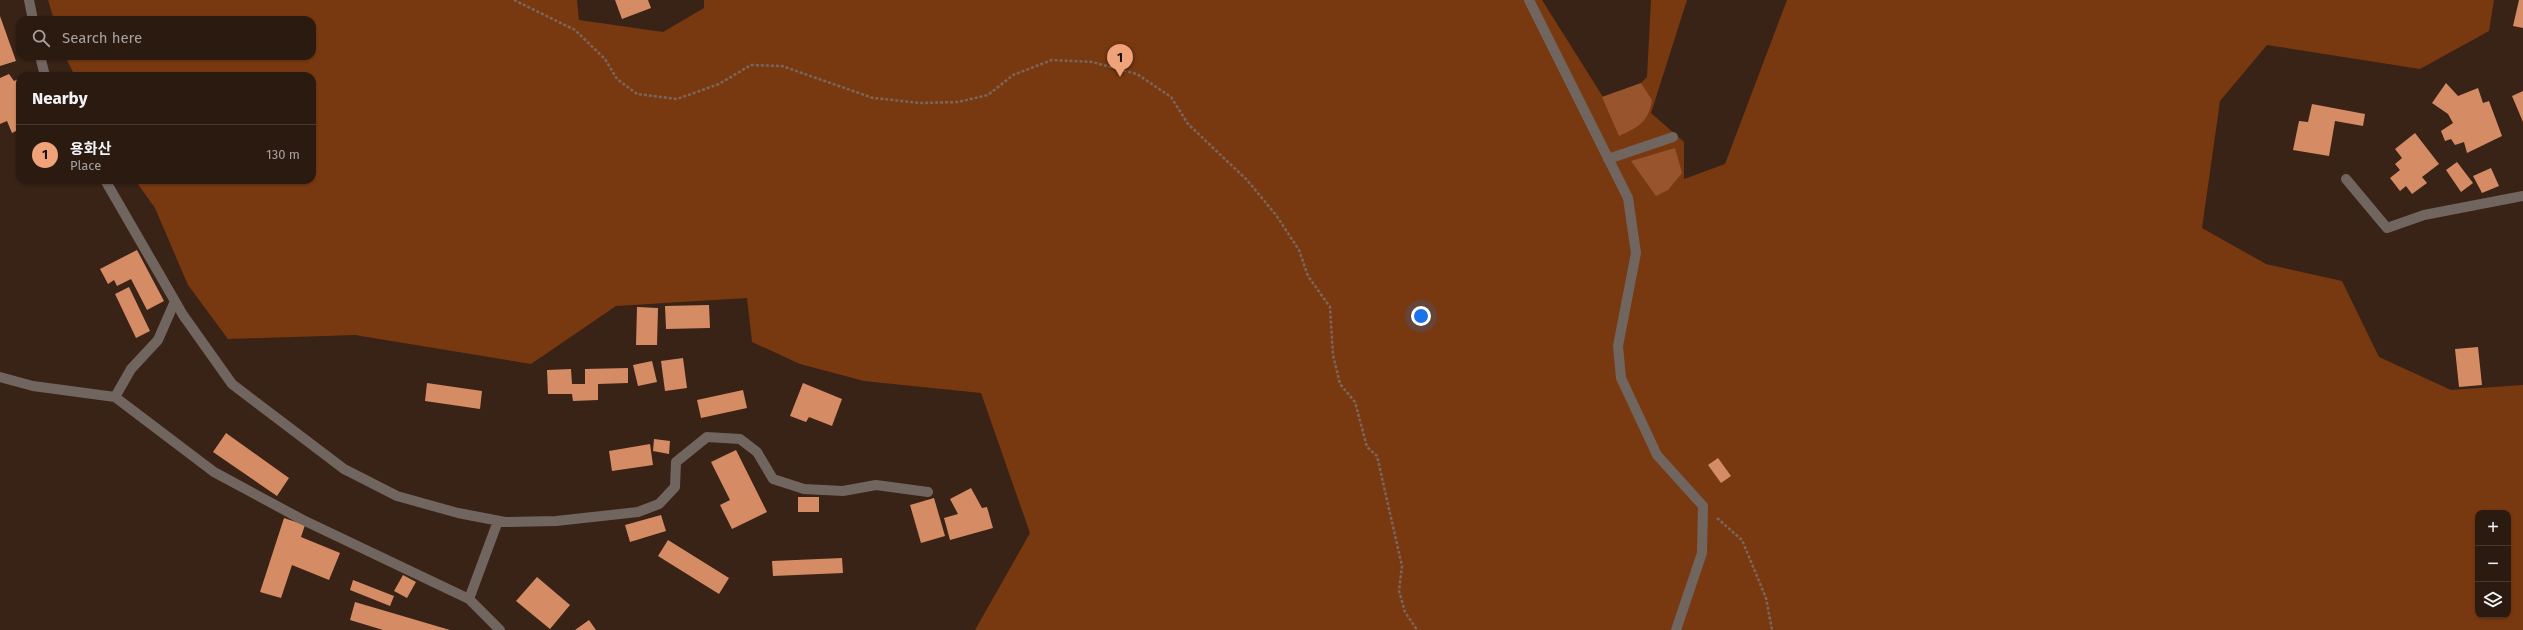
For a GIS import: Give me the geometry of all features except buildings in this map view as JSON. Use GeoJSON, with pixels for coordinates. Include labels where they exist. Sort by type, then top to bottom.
{"type":"FeatureCollection","features":[{"type":"Feature","properties":{"kind":"street"},"geometry":{"type":"LineString","coordinates":[[29,0],[32,16]]}},
{"type":"Feature","properties":{"kind":"street"},"geometry":{"type":"LineString","coordinates":[[1529,0],[1628,198],[1636,253],[1618,346],[1621,378],[1657,455],[1703,506],[1702,553],[1676,630]]}},
{"type":"Feature","properties":{"kind":"street"},"geometry":{"type":"LineString","coordinates":[[41,60],[44,72]]}},
{"type":"Feature","properties":{"kind":"street"},"geometry":{"type":"LineString","coordinates":[[1608,159],[1673,137]]}},
{"type":"Feature","properties":{"kind":"street"},"geometry":{"type":"LineString","coordinates":[[2346,179],[2387,228],[2424,215],[2523,196]]}},
{"type":"Feature","properties":{"kind":"street"},"geometry":{"type":"LineString","coordinates":[[107,184],[183,315],[232,384],[344,470],[397,496],[458,513],[498,521],[556,521],[638,512],[659,504],[675,487],[676,462],[707,437],[740,439],[757,452],[773,480],[804,489],[842,490],[876,485],[928,492]]}},
{"type":"Feature","properties":{"kind":"street"},"geometry":{"type":"LineString","coordinates":[[115,397],[130,369],[158,340],[175,301]]}},
{"type":"Feature","properties":{"kind":"street"},"geometry":{"type":"LineString","coordinates":[[0,377],[33,386],[115,397],[214,472],[303,520],[469,599],[500,630]]}},
{"type":"Feature","properties":{"kind":"street"},"geometry":{"type":"LineString","coordinates":[[469,599],[498,521]]}},
{"type":"Feature","properties":{"kind":"path"},"geometry":{"type":"LineString","coordinates":[[514,0],[575,30],[605,59],[617,79],[637,94],[677,99],[719,84],[751,64],[782,66],[873,98],[921,103],[958,102],[988,95],[1013,75],[1052,60],[1092,62],[1137,74],[1171,97],[1188,124],[1247,180],[1276,215],[1299,250],[1308,276],[1330,307],[1333,356],[1340,384],[1355,402],[1367,447],[1377,456],[1402,566],[1399,591],[1405,612],[1417,630]]}},
{"type":"Feature","properties":{"kind":"path"},"geometry":{"type":"LineString","coordinates":[[1703,506],[1742,540],[1766,598],[1772,630]]}},
{"type":"Feature","properties":{"kind":"shaded area"},"geometry":{"type":"Polygon","coordinates":[[[48,0],[577,0],[579,20],[663,32],[704,8],[704,0],[1542,0],[1603,97],[1641,83],[1647,77],[1651,0],[1687,0],[1651,113],[1684,142],[1684,179],[1725,164],[1787,0],[2494,0],[2489,31],[2420,69],[2267,45],[2220,101],[2202,228],[2266,264],[2342,281],[2379,357],[2451,390],[2523,385],[2523,630],[975,630],[1030,533],[981,393],[864,381],[800,364],[752,342],[747,298],[616,306],[531,364],[355,335],[228,339],[188,285],[155,208],[138,184],[316,184],[316,72],[73,72],[67,60],[316,60],[316,16],[53,16],[48,0]]]}},
{"type":"Feature","properties":{"kind":"shaded area"},"geometry":{"type":"Polygon","coordinates":[[[1641,83],[1652,100],[1648,114],[1637,127],[1619,136],[1602,97],[1641,83]]]}},
{"type":"Feature","properties":{"kind":"shaded area"},"geometry":{"type":"Polygon","coordinates":[[[1675,148],[1682,173],[1668,190],[1656,196],[1631,161],[1675,148]]]}},
{"type":"Feature","properties":{"kind":"place","name":"용화산"},"geometry":{"type":"Point","coordinates":[1120,77]}}]}
